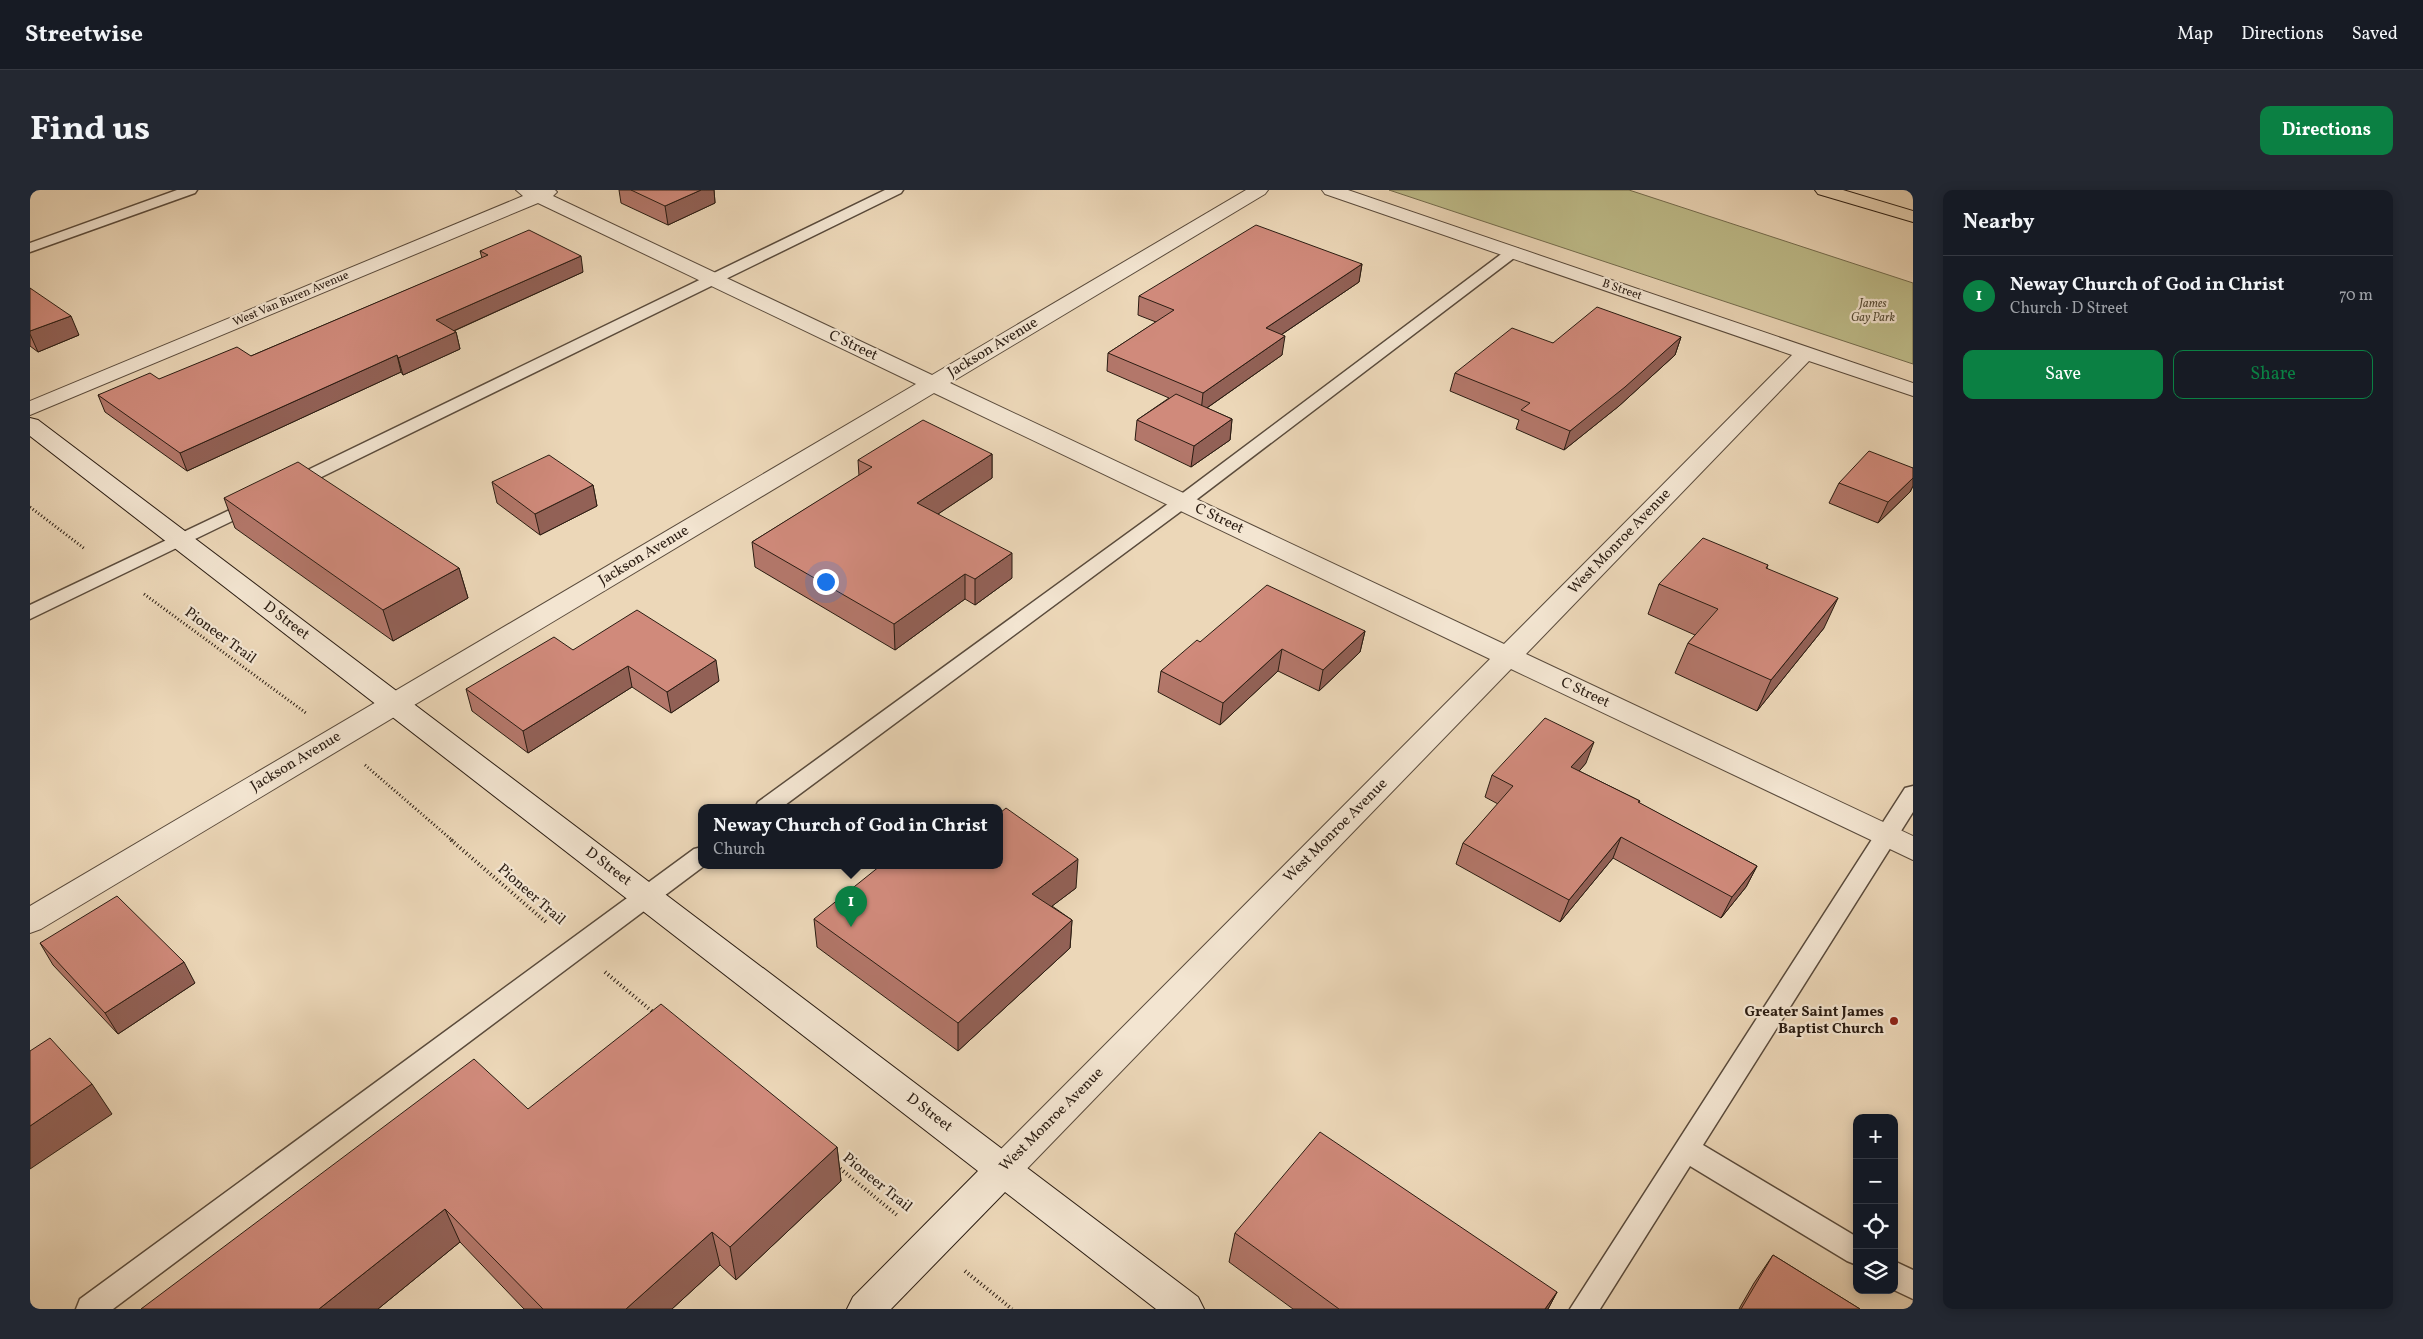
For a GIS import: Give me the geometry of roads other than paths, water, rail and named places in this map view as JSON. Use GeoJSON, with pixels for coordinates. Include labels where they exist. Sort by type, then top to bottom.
{"type":"FeatureCollection","features":[{"type":"Feature","properties":{"kind":"highway"},"geometry":{"type":"LineString","coordinates":[[1824,190],[1913,217]]}},
{"type":"Feature","properties":{"kind":"street","name":"Jackson Avenue"},"geometry":{"type":"LineString","coordinates":[[30,921],[1259,190]]}},
{"type":"Feature","properties":{"kind":"street","name":"B Street"},"geometry":{"type":"LineString","coordinates":[[1332,190],[1913,390]]}},
{"type":"Feature","properties":{"kind":"street","name":"C Street"},"geometry":{"type":"LineString","coordinates":[[538,192],[713,279],[1913,849]]}},
{"type":"Feature","properties":{"kind":"street","name":"West Van Buren Avenue"},"geometry":{"type":"LineString","coordinates":[[30,409],[538,192]]}},
{"type":"Feature","properties":{"kind":"street","name":"West Monroe Avenue"},"geometry":{"type":"LineString","coordinates":[[866,1309],[1806,353]]}},
{"type":"Feature","properties":{"kind":"street","name":"D Street"},"geometry":{"type":"LineString","coordinates":[[30,425],[1185,1309]]}},
{"type":"Feature","properties":{"kind":"lane"},"geometry":{"type":"LineString","coordinates":[[30,248],[190,190]]}},
{"type":"Feature","properties":{"kind":"lane"},"geometry":{"type":"LineString","coordinates":[[30,613],[896,190]]}},
{"type":"Feature","properties":{"kind":"lane"},"geometry":{"type":"LineString","coordinates":[[771,804],[1182,502],[1513,252]]}},
{"type":"Feature","properties":{"kind":"lane"},"geometry":{"type":"LineString","coordinates":[[1584,1309],[1913,794]]}},
{"type":"Feature","properties":{"kind":"lane"},"geometry":{"type":"LineString","coordinates":[[90,1309],[698,858]]}},
{"type":"Feature","properties":{"kind":"lane"},"geometry":{"type":"LineString","coordinates":[[1686,1149],[1853,1250]]}},
{"type":"Feature","properties":{"kind":"lane"},"geometry":{"type":"LineString","coordinates":[[1898,1277],[1913,1286]]}},
{"type":"Feature","properties":{"kind":"place","name":"Neway Church of God in Christ"},"geometry":{"type":"Point","coordinates":[851,927]}},
{"type":"Feature","properties":{"kind":"place","name":"Greater Saint James Baptist Church"},"geometry":{"type":"Point","coordinates":[1894,1021]}},
{"type":"Feature","properties":{"kind":"park label","name":"James Gay Park"},"geometry":{"type":"Point","coordinates":[1873,311]}}]}
